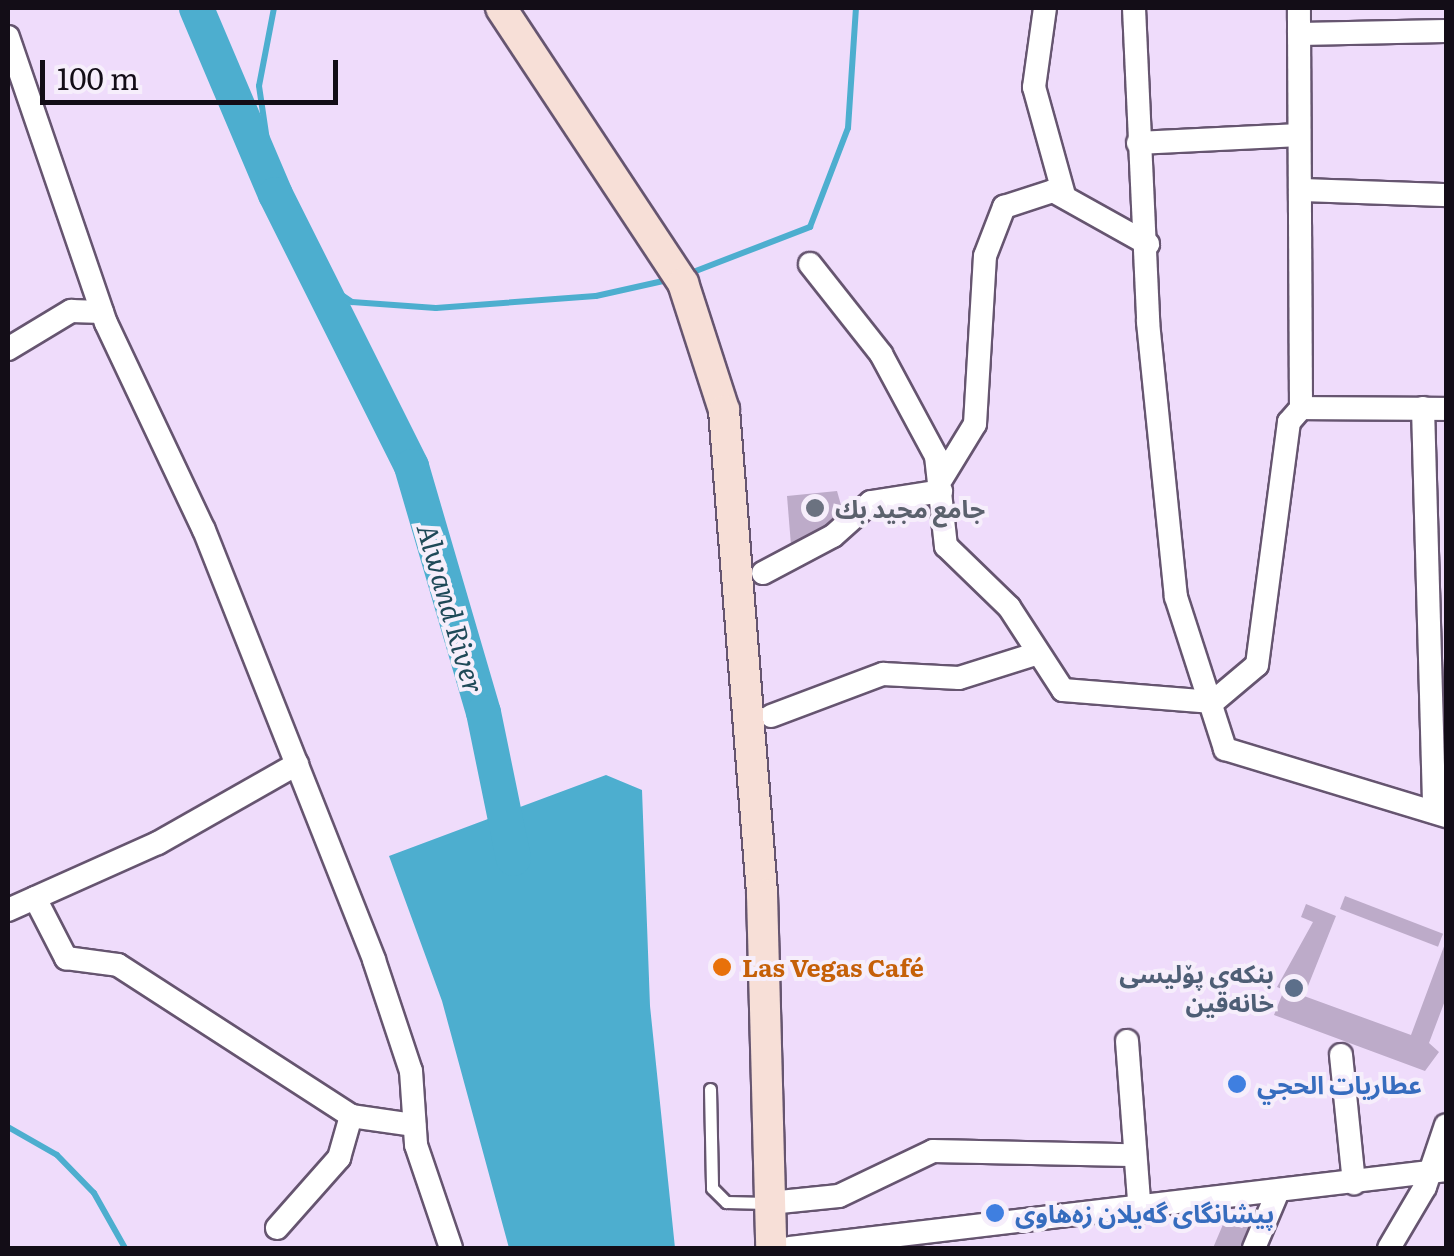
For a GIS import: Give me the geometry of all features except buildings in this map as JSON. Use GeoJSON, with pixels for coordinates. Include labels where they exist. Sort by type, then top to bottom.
{"type":"FeatureCollection","features":[{"type":"Feature","properties":{"kind":"main road"},"geometry":{"type":"LineString","coordinates":[[501,8],[646,222],[675,258],[702,303],[742,406],[762,572],[770,716],[780,1203],[770,1248]]}},
{"type":"Feature","properties":{"kind":"main road"},"geometry":{"type":"LineString","coordinates":[[702,303],[724,410],[740,529],[780,1203],[790,1248]]}},
{"type":"Feature","properties":{"kind":"street"},"geometry":{"type":"LineString","coordinates":[[1044,8],[1034,87],[1064,195]]}},
{"type":"Feature","properties":{"kind":"street"},"geometry":{"type":"LineString","coordinates":[[1134,8],[1138,143],[1176,597],[1225,749],[1440,814],[1435,408],[1301,408]]}},
{"type":"Feature","properties":{"kind":"street"},"geometry":{"type":"LineString","coordinates":[[810,264],[881,354],[941,484],[946,546],[1009,608],[1035,654],[1074,695],[1213,702],[1257,665],[1290,422],[1301,408],[1298,8]]}},
{"type":"Feature","properties":{"kind":"street"},"geometry":{"type":"LineString","coordinates":[[1298,34],[1446,31]]}},
{"type":"Feature","properties":{"kind":"street"},"geometry":{"type":"LineString","coordinates":[[8,37],[102,312],[204,530],[297,764],[404,1052],[414,1124],[451,1248]]}},
{"type":"Feature","properties":{"kind":"street"},"geometry":{"type":"LineString","coordinates":[[1138,143],[1299,135]]}},
{"type":"Feature","properties":{"kind":"street"},"geometry":{"type":"LineString","coordinates":[[1300,190],[1446,195]]}},
{"type":"Feature","properties":{"kind":"street"},"geometry":{"type":"LineString","coordinates":[[762,572],[833,536],[871,502],[941,484],[976,424],[990,233],[1022,194],[1064,195],[1148,244]]}},
{"type":"Feature","properties":{"kind":"street"},"geometry":{"type":"LineString","coordinates":[[8,349],[71,311],[102,312]]}},
{"type":"Feature","properties":{"kind":"street"},"geometry":{"type":"LineString","coordinates":[[770,716],[883,674],[959,678],[1035,654]]}},
{"type":"Feature","properties":{"kind":"street"},"geometry":{"type":"LineString","coordinates":[[8,910],[158,843],[297,764]]}},
{"type":"Feature","properties":{"kind":"street"},"geometry":{"type":"LineString","coordinates":[[35,898],[66,958],[118,966],[351,1116],[414,1124]]}},
{"type":"Feature","properties":{"kind":"street"},"geometry":{"type":"LineString","coordinates":[[1128,1041],[1130,1155],[1140,1212]]}},
{"type":"Feature","properties":{"kind":"street"},"geometry":{"type":"LineString","coordinates":[[1341,1055],[1354,1183]]}},
{"type":"Feature","properties":{"kind":"street"},"geometry":{"type":"LineString","coordinates":[[277,1228],[338,1158],[351,1116]]}},
{"type":"Feature","properties":{"kind":"street"},"geometry":{"type":"LineString","coordinates":[[1389,1248],[1439,1171],[1446,1125]]}},
{"type":"Feature","properties":{"kind":"street"},"geometry":{"type":"LineString","coordinates":[[780,1203],[847,1194],[933,1152],[1130,1155]]}},
{"type":"Feature","properties":{"kind":"street"},"geometry":{"type":"LineString","coordinates":[[790,1248],[1276,1196],[1439,1171]]}},
{"type":"Feature","properties":{"kind":"street"},"geometry":{"type":"LineString","coordinates":[[1254,1248],[1276,1196]]}},
{"type":"Feature","properties":{"kind":"lane"},"geometry":{"type":"LineString","coordinates":[[710,1089],[712,1188],[726,1202],[780,1203]]}},
{"type":"Feature","properties":{"kind":"water"},"geometry":{"type":"Polygon","coordinates":[[[606,775],[642,790],[650,1006],[675,1248],[509,1248],[442,1001],[389,856],[606,775]]]}},
{"type":"Feature","properties":{"kind":"waterway","name":"Alwand River"},"geometry":{"type":"LineString","coordinates":[[196,8],[275,194],[411,466],[483,712],[513,858]]}},
{"type":"Feature","properties":{"kind":"waterway"},"geometry":{"type":"LineString","coordinates":[[274,8],[259,86],[275,194]]}},
{"type":"Feature","properties":{"kind":"waterway"},"geometry":{"type":"LineString","coordinates":[[688,274],[810,227],[848,128],[856,8]]}},
{"type":"Feature","properties":{"kind":"waterway"},"geometry":{"type":"LineString","coordinates":[[318,279],[352,302],[436,308],[596,296],[672,279]]}},
{"type":"Feature","properties":{"kind":"waterway"},"geometry":{"type":"LineString","coordinates":[[8,1127],[57,1155],[94,1193],[125,1248]]}},
{"type":"Feature","properties":{"kind":"place","name":"جامع مجيد بك"},"geometry":{"type":"Point","coordinates":[815,508]}},
{"type":"Feature","properties":{"kind":"place","name":"Las Vegas Café"},"geometry":{"type":"Point","coordinates":[722,967]}},
{"type":"Feature","properties":{"kind":"place","name":"بنکەی پۆلیسی خانەقین"},"geometry":{"type":"Point","coordinates":[1294,988]}},
{"type":"Feature","properties":{"kind":"place","name":"عطاريات الحجي"},"geometry":{"type":"Point","coordinates":[1237,1084]}},
{"type":"Feature","properties":{"kind":"place","name":"پیشانگای گەیلان زەهاوی"},"geometry":{"type":"Point","coordinates":[995,1213]}}]}
